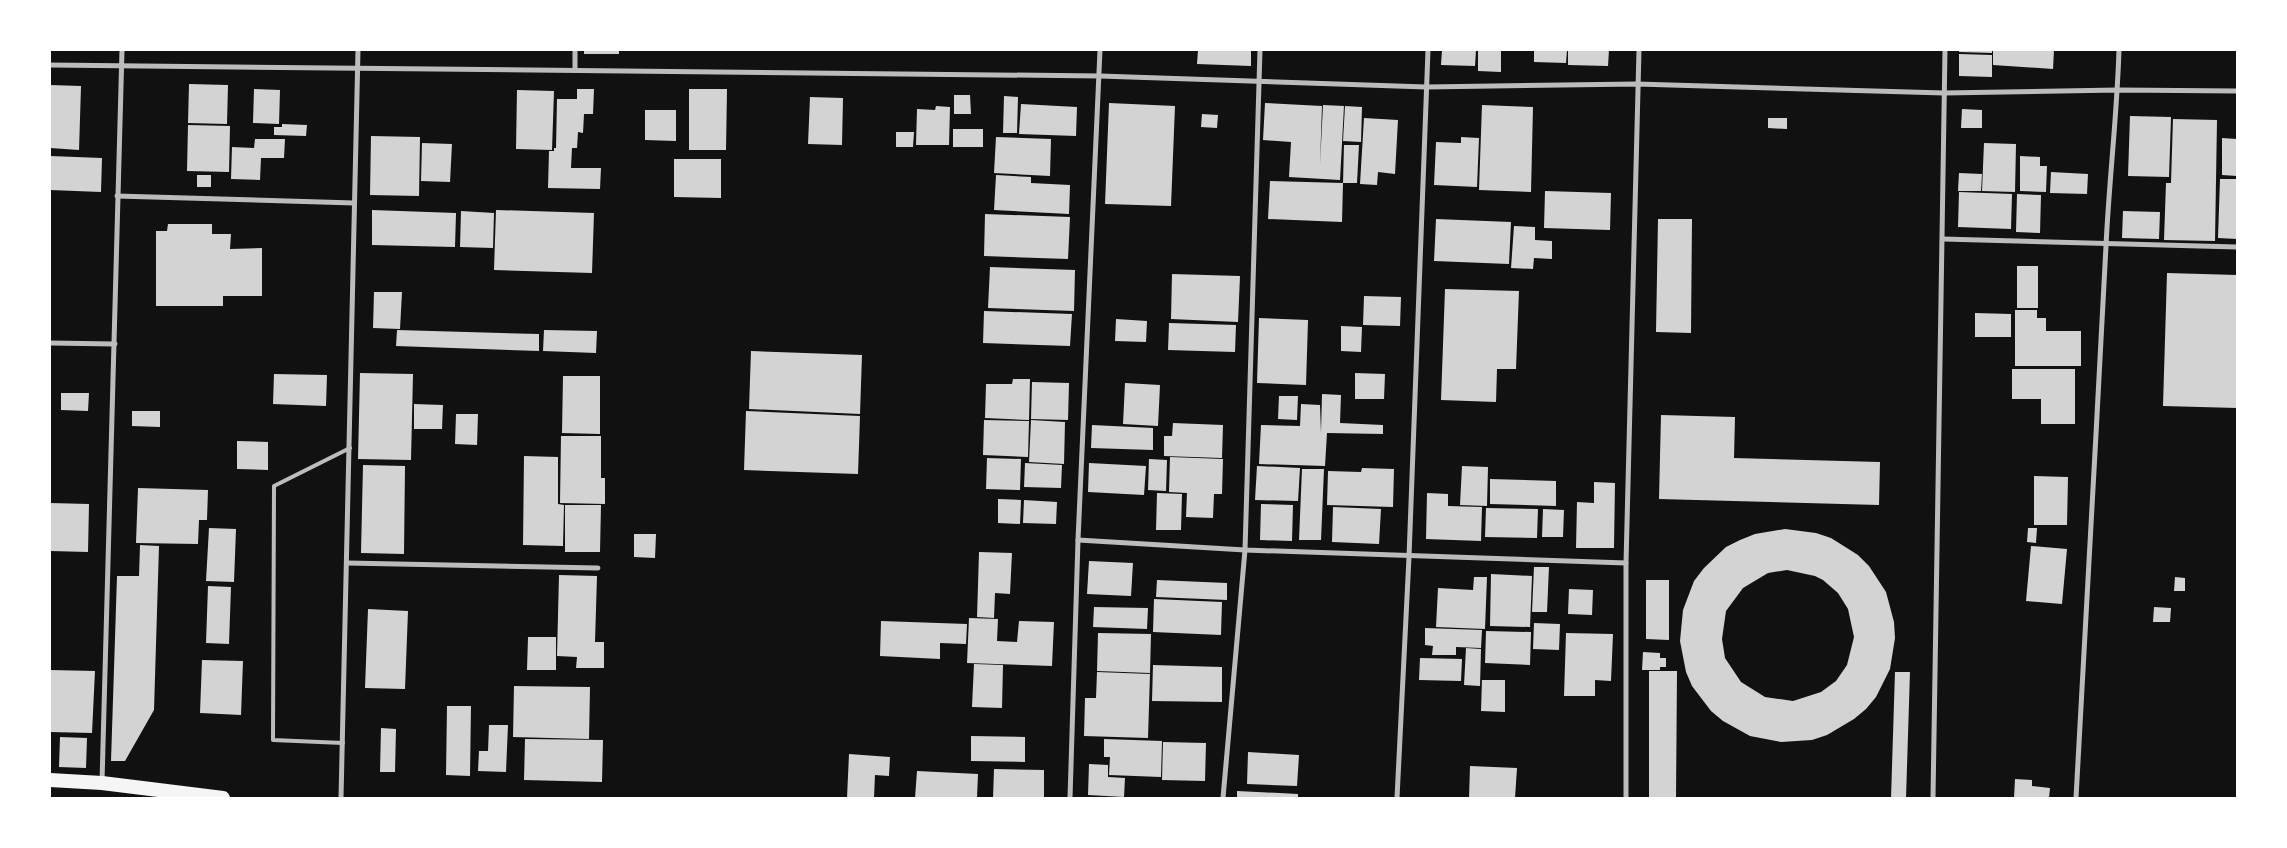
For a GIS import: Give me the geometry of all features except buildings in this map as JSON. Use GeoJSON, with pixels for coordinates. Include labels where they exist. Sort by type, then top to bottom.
{"type":"FeatureCollection","features":[{"type":"Feature","properties":{"kind":"highway"},"geometry":{"type":"LineString","coordinates":[[50,780],[102,783],[224,798]]}},
{"type":"Feature","properties":{"kind":"street"},"geometry":{"type":"LineString","coordinates":[[102,783],[122,50]]}},
{"type":"Feature","properties":{"kind":"street"},"geometry":{"type":"LineString","coordinates":[[341,798],[358,50]]}},
{"type":"Feature","properties":{"kind":"street"},"geometry":{"type":"LineString","coordinates":[[575,50],[575,69]]}},
{"type":"Feature","properties":{"kind":"street"},"geometry":{"type":"LineString","coordinates":[[1070,798],[1078,540],[1100,50]]}},
{"type":"Feature","properties":{"kind":"street"},"geometry":{"type":"LineString","coordinates":[[1223,798],[1245,550],[1260,50]]}},
{"type":"Feature","properties":{"kind":"street"},"geometry":{"type":"LineString","coordinates":[[1397,798],[1409,557],[1428,50]]}},
{"type":"Feature","properties":{"kind":"street"},"geometry":{"type":"LineString","coordinates":[[1626,798],[1626,563],[1639,50]]}},
{"type":"Feature","properties":{"kind":"street"},"geometry":{"type":"LineString","coordinates":[[1933,798],[1945,50]]}},
{"type":"Feature","properties":{"kind":"street"},"geometry":{"type":"LineString","coordinates":[[2076,798],[2106,244],[2118,90],[2119,50]]}},
{"type":"Feature","properties":{"kind":"street"},"geometry":{"type":"LineString","coordinates":[[50,65],[1100,76],[1426,87],[1637,84],[1944,93],[2118,90],[2237,92]]}},
{"type":"Feature","properties":{"kind":"street"},"geometry":{"type":"LineString","coordinates":[[118,196],[354,203]]}},
{"type":"Feature","properties":{"kind":"street"},"geometry":{"type":"LineString","coordinates":[[1943,239],[2237,247]]}},
{"type":"Feature","properties":{"kind":"street"},"geometry":{"type":"LineString","coordinates":[[50,343],[115,344]]}},
{"type":"Feature","properties":{"kind":"street"},"geometry":{"type":"LineString","coordinates":[[1078,540],[1409,557],[1626,563]]}},
{"type":"Feature","properties":{"kind":"street"},"geometry":{"type":"LineString","coordinates":[[347,563],[598,568]]}},
{"type":"Feature","properties":{"kind":"lane"},"geometry":{"type":"LineString","coordinates":[[343,743],[273,740],[274,486],[350,448]]}}]}
